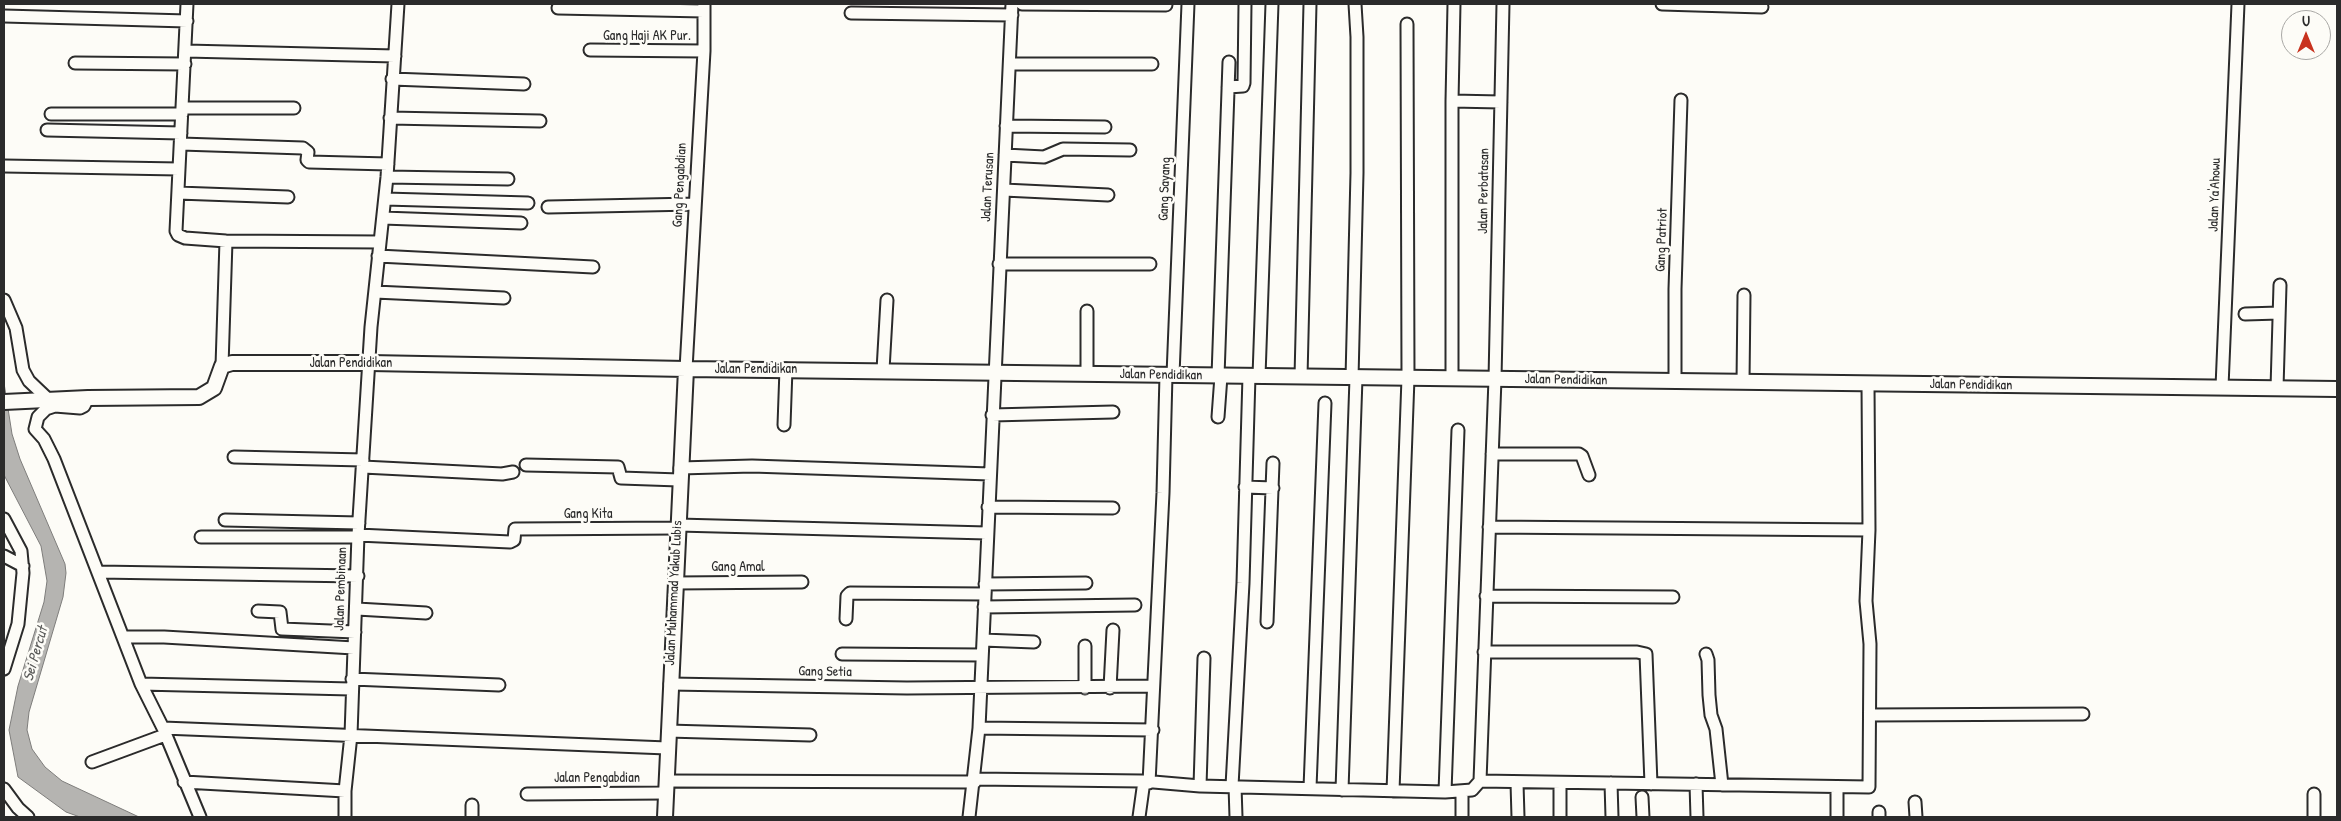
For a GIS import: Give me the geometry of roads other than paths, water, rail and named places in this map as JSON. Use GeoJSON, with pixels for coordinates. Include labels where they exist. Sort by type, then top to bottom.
{"type":"FeatureCollection","features":[{"type":"Feature","properties":{"kind":"main road","name":"Jalan Pendidikan"},"geometry":{"type":"LineString","coordinates":[[222,366],[232,363],[370,363],[686,369],[994,371],[1354,378],[2337,389]]}},
{"type":"Feature","properties":{"kind":"main road"},"geometry":{"type":"LineString","coordinates":[[4,402],[88,398],[199,397],[214,388],[222,366]]}},
{"type":"Feature","properties":{"kind":"main road","name":"Jalan Muhammad Yakub Lubis"},"geometry":{"type":"LineString","coordinates":[[665,817],[677,527],[686,369]]}},
{"type":"Feature","properties":{"kind":"street"},"geometry":{"type":"LineString","coordinates":[[187,4],[176,231],[178,236],[226,241],[380,242]]}},
{"type":"Feature","properties":{"kind":"street","name":"Jalan Pembinaan"},"geometry":{"type":"LineString","coordinates":[[345,817],[345,791],[351,734],[351,684],[358,576],[358,536],[375,292],[388,164],[398,4]]}},
{"type":"Feature","properties":{"kind":"street"},"geometry":{"type":"LineString","coordinates":[[1022,4],[1166,5]]}},
{"type":"Feature","properties":{"kind":"street","name":"Gang Sayang"},"geometry":{"type":"LineString","coordinates":[[1139,817],[1146,782],[1152,730],[1188,4]]}},
{"type":"Feature","properties":{"kind":"street"},"geometry":{"type":"LineString","coordinates":[[1228,87],[1243,86],[1244,83],[1245,4]]}},
{"type":"Feature","properties":{"kind":"street"},"geometry":{"type":"LineString","coordinates":[[1236,817],[1233,786],[1243,583],[1245,488],[1254,376],[1272,4]]}},
{"type":"Feature","properties":{"kind":"street"},"geometry":{"type":"LineString","coordinates":[[1301,377],[1310,4]]}},
{"type":"Feature","properties":{"kind":"street"},"geometry":{"type":"LineString","coordinates":[[1342,790],[1354,378],[1357,173],[1357,37],[1355,4]]}},
{"type":"Feature","properties":{"kind":"street"},"geometry":{"type":"LineString","coordinates":[[1452,379],[1454,4]]}},
{"type":"Feature","properties":{"kind":"street","name":"Jalan Perbatasan"},"geometry":{"type":"LineString","coordinates":[[1480,781],[1492,454],[1503,4]]}},
{"type":"Feature","properties":{"kind":"street"},"geometry":{"type":"LineString","coordinates":[[1662,4],[1762,7]]}},
{"type":"Feature","properties":{"kind":"street","name":"Jalan Ya'Ahowu"},"geometry":{"type":"LineString","coordinates":[[2222,387],[2238,4]]}},
{"type":"Feature","properties":{"kind":"street"},"geometry":{"type":"LineString","coordinates":[[558,8],[704,7]]}},
{"type":"Feature","properties":{"kind":"street","name":"Gang Pengabdian"},"geometry":{"type":"LineString","coordinates":[[686,369],[694,201],[704,51],[704,7]]}},
{"type":"Feature","properties":{"kind":"street"},"geometry":{"type":"LineString","coordinates":[[851,13],[1012,9]]}},
{"type":"Feature","properties":{"kind":"street","name":"Jalan Terusan"},"geometry":{"type":"LineString","coordinates":[[969,817],[975,781],[979,728],[1012,9]]}},
{"type":"Feature","properties":{"kind":"street"},"geometry":{"type":"LineString","coordinates":[[4,16],[187,21]]}},
{"type":"Feature","properties":{"kind":"street"},"geometry":{"type":"LineString","coordinates":[[1393,791],[1408,378],[1407,24]]}},
{"type":"Feature","properties":{"kind":"street","name":"Gang Haji AK Pur."},"geometry":{"type":"LineString","coordinates":[[590,50],[704,51]]}},
{"type":"Feature","properties":{"kind":"street"},"geometry":{"type":"LineString","coordinates":[[186,51],[395,56]]}},
{"type":"Feature","properties":{"kind":"street"},"geometry":{"type":"LineString","coordinates":[[1218,417],[1229,62]]}},
{"type":"Feature","properties":{"kind":"street"},"geometry":{"type":"LineString","coordinates":[[75,63],[185,64]]}},
{"type":"Feature","properties":{"kind":"street"},"geometry":{"type":"LineString","coordinates":[[1010,64],[1152,64]]}},
{"type":"Feature","properties":{"kind":"street"},"geometry":{"type":"LineString","coordinates":[[392,79],[524,84]]}},
{"type":"Feature","properties":{"kind":"street","name":"Gang Patriot"},"geometry":{"type":"LineString","coordinates":[[1675,381],[1675,289],[1681,100]]}},
{"type":"Feature","properties":{"kind":"street"},"geometry":{"type":"LineString","coordinates":[[1452,101],[1501,102]]}},
{"type":"Feature","properties":{"kind":"street"},"geometry":{"type":"LineString","coordinates":[[51,114],[294,108]]}},
{"type":"Feature","properties":{"kind":"street"},"geometry":{"type":"LineString","coordinates":[[390,118],[540,121]]}},
{"type":"Feature","properties":{"kind":"street"},"geometry":{"type":"LineString","coordinates":[[1006,126],[1105,127]]}},
{"type":"Feature","properties":{"kind":"street"},"geometry":{"type":"LineString","coordinates":[[47,130],[303,148],[308,152],[307,160],[309,162],[388,164]]}},
{"type":"Feature","properties":{"kind":"street"},"geometry":{"type":"LineString","coordinates":[[1005,154],[1044,156],[1063,149],[1130,150]]}},
{"type":"Feature","properties":{"kind":"street"},"geometry":{"type":"LineString","coordinates":[[4,166],[179,169]]}},
{"type":"Feature","properties":{"kind":"street"},"geometry":{"type":"LineString","coordinates":[[387,177],[508,179]]}},
{"type":"Feature","properties":{"kind":"street"},"geometry":{"type":"LineString","coordinates":[[1004,190],[1108,195]]}},
{"type":"Feature","properties":{"kind":"street"},"geometry":{"type":"LineString","coordinates":[[178,193],[288,198]]}},
{"type":"Feature","properties":{"kind":"street"},"geometry":{"type":"LineString","coordinates":[[385,199],[528,203]]}},
{"type":"Feature","properties":{"kind":"street"},"geometry":{"type":"LineString","coordinates":[[548,208],[664,205],[694,201]]}},
{"type":"Feature","properties":{"kind":"street"},"geometry":{"type":"LineString","coordinates":[[383,218],[521,223]]}},
{"type":"Feature","properties":{"kind":"street"},"geometry":{"type":"LineString","coordinates":[[222,366],[226,241]]}},
{"type":"Feature","properties":{"kind":"street"},"geometry":{"type":"LineString","coordinates":[[378,256],[593,267]]}},
{"type":"Feature","properties":{"kind":"street"},"geometry":{"type":"LineString","coordinates":[[999,264],[1150,264]]}},
{"type":"Feature","properties":{"kind":"street"},"geometry":{"type":"LineString","coordinates":[[2277,388],[2280,285]]}},
{"type":"Feature","properties":{"kind":"street"},"geometry":{"type":"LineString","coordinates":[[375,292],[504,298]]}},
{"type":"Feature","properties":{"kind":"street"},"geometry":{"type":"LineString","coordinates":[[1743,382],[1744,295]]}},
{"type":"Feature","properties":{"kind":"street"},"geometry":{"type":"LineString","coordinates":[[4,300],[16,328],[26,378],[49,400]]}},
{"type":"Feature","properties":{"kind":"street"},"geometry":{"type":"LineString","coordinates":[[883,370],[887,300]]}},
{"type":"Feature","properties":{"kind":"street"},"geometry":{"type":"LineString","coordinates":[[1087,311],[1087,374]]}},
{"type":"Feature","properties":{"kind":"street"},"geometry":{"type":"LineString","coordinates":[[2245,314],[2279,313]]}},
{"type":"Feature","properties":{"kind":"street"},"geometry":{"type":"LineString","coordinates":[[784,425],[786,369]]}},
{"type":"Feature","properties":{"kind":"street"},"geometry":{"type":"LineString","coordinates":[[1462,817],[1462,792],[1472,790],[1480,781],[1869,787],[1870,644],[1866,602],[1869,530],[1868,384]]}},
{"type":"Feature","properties":{"kind":"street"},"geometry":{"type":"LineString","coordinates":[[88,398],[84,406],[80,408],[61,406],[46,409],[38,417],[35,429],[44,439],[54,459],[141,684],[164,732],[200,817]]}},
{"type":"Feature","properties":{"kind":"street"},"geometry":{"type":"LineString","coordinates":[[1310,788],[1325,403]]}},
{"type":"Feature","properties":{"kind":"street"},"geometry":{"type":"LineString","coordinates":[[992,415],[1113,412]]}},
{"type":"Feature","properties":{"kind":"street"},"geometry":{"type":"LineString","coordinates":[[1445,792],[1458,430]]}},
{"type":"Feature","properties":{"kind":"street"},"geometry":{"type":"LineString","coordinates":[[1492,454],[1579,454],[1582,456],[1589,475]]}},
{"type":"Feature","properties":{"kind":"street"},"geometry":{"type":"LineString","coordinates":[[234,457],[502,474],[513,472]]}},
{"type":"Feature","properties":{"kind":"street"},"geometry":{"type":"LineString","coordinates":[[1267,622],[1273,463]]}},
{"type":"Feature","properties":{"kind":"street"},"geometry":{"type":"LineString","coordinates":[[526,465],[618,467],[620,478],[752,466],[990,474]]}},
{"type":"Feature","properties":{"kind":"street"},"geometry":{"type":"LineString","coordinates":[[1245,488],[1273,488]]}},
{"type":"Feature","properties":{"kind":"street"},"geometry":{"type":"LineString","coordinates":[[988,507],[1113,508]]}},
{"type":"Feature","properties":{"kind":"street"},"geometry":{"type":"LineString","coordinates":[[4,519],[21,551],[23,566],[18,624],[4,669]]}},
{"type":"Feature","properties":{"kind":"street"},"geometry":{"type":"LineString","coordinates":[[225,520],[359,523]]}},
{"type":"Feature","properties":{"kind":"street"},"geometry":{"type":"LineString","coordinates":[[677,527],[987,534]]}},
{"type":"Feature","properties":{"kind":"street","name":"Gang Kita"},"geometry":{"type":"LineString","coordinates":[[358,536],[510,542],[514,540],[516,529],[677,527]]}},
{"type":"Feature","properties":{"kind":"street"},"geometry":{"type":"LineString","coordinates":[[1489,527],[1869,530]]}},
{"type":"Feature","properties":{"kind":"street"},"geometry":{"type":"LineString","coordinates":[[201,537],[358,536]]}},
{"type":"Feature","properties":{"kind":"street"},"geometry":{"type":"LineString","coordinates":[[4,556],[23,566]]}},
{"type":"Feature","properties":{"kind":"street"},"geometry":{"type":"LineString","coordinates":[[98,572],[358,576]]}},
{"type":"Feature","properties":{"kind":"street","name":"Gang Amal"},"geometry":{"type":"LineString","coordinates":[[675,583],[802,582]]}},
{"type":"Feature","properties":{"kind":"street"},"geometry":{"type":"LineString","coordinates":[[846,619],[847,596],[850,593],[985,589],[1086,583]]}},
{"type":"Feature","properties":{"kind":"street"},"geometry":{"type":"LineString","coordinates":[[1486,596],[1673,597]]}},
{"type":"Feature","properties":{"kind":"street"},"geometry":{"type":"LineString","coordinates":[[984,607],[1135,605]]}},
{"type":"Feature","properties":{"kind":"street"},"geometry":{"type":"LineString","coordinates":[[356,610],[426,613]]}},
{"type":"Feature","properties":{"kind":"street"},"geometry":{"type":"LineString","coordinates":[[258,611],[280,612],[282,630],[355,632]]}},
{"type":"Feature","properties":{"kind":"street"},"geometry":{"type":"LineString","coordinates":[[1110,688],[1113,630]]}},
{"type":"Feature","properties":{"kind":"street"},"geometry":{"type":"LineString","coordinates":[[124,637],[164,637],[354,648]]}},
{"type":"Feature","properties":{"kind":"street"},"geometry":{"type":"LineString","coordinates":[[983,640],[1034,642]]}},
{"type":"Feature","properties":{"kind":"street"},"geometry":{"type":"LineString","coordinates":[[1085,646],[1085,688]]}},
{"type":"Feature","properties":{"kind":"street"},"geometry":{"type":"LineString","coordinates":[[1484,652],[1637,652],[1646,654],[1651,784]]}},
{"type":"Feature","properties":{"kind":"street"},"geometry":{"type":"LineString","coordinates":[[842,654],[982,655]]}},
{"type":"Feature","properties":{"kind":"street"},"geometry":{"type":"LineString","coordinates":[[1706,654],[1711,714],[1716,729],[1722,785]]}},
{"type":"Feature","properties":{"kind":"street"},"geometry":{"type":"LineString","coordinates":[[1200,786],[1204,658]]}},
{"type":"Feature","properties":{"kind":"street"},"geometry":{"type":"LineString","coordinates":[[141,684],[499,685]]}},
{"type":"Feature","properties":{"kind":"street","name":"Gang Setia"},"geometry":{"type":"LineString","coordinates":[[670,684],[980,688],[1110,688],[1153,686]]}},
{"type":"Feature","properties":{"kind":"street"},"geometry":{"type":"LineString","coordinates":[[1870,715],[2083,714]]}},
{"type":"Feature","properties":{"kind":"street"},"geometry":{"type":"LineString","coordinates":[[979,728],[1152,730]]}},
{"type":"Feature","properties":{"kind":"street"},"geometry":{"type":"LineString","coordinates":[[668,731],[810,734]]}},
{"type":"Feature","properties":{"kind":"street"},"geometry":{"type":"LineString","coordinates":[[92,762],[164,732],[351,734],[667,748]]}},
{"type":"Feature","properties":{"kind":"street","name":"Jalan Pengabdian"},"geometry":{"type":"LineString","coordinates":[[527,794],[666,787],[975,781],[1146,782],[1200,786],[1462,792]]}},
{"type":"Feature","properties":{"kind":"street"},"geometry":{"type":"LineString","coordinates":[[184,782],[345,791]]}},
{"type":"Feature","properties":{"kind":"street"},"geometry":{"type":"LineString","coordinates":[[1517,782],[1518,817]]}},
{"type":"Feature","properties":{"kind":"street"},"geometry":{"type":"LineString","coordinates":[[1560,783],[1560,817]]}},
{"type":"Feature","properties":{"kind":"street"},"geometry":{"type":"LineString","coordinates":[[1611,783],[1612,817]]}},
{"type":"Feature","properties":{"kind":"street"},"geometry":{"type":"LineString","coordinates":[[1696,784],[1697,817]]}},
{"type":"Feature","properties":{"kind":"street"},"geometry":{"type":"LineString","coordinates":[[1837,817],[1838,787]]}},
{"type":"Feature","properties":{"kind":"street"},"geometry":{"type":"LineString","coordinates":[[4,789],[18,808],[28,817]]}},
{"type":"Feature","properties":{"kind":"street"},"geometry":{"type":"LineString","coordinates":[[2314,794],[2314,817]]}},
{"type":"Feature","properties":{"kind":"street"},"geometry":{"type":"LineString","coordinates":[[1642,797],[1643,817]]}},
{"type":"Feature","properties":{"kind":"street"},"geometry":{"type":"LineString","coordinates":[[1916,802],[1916,817]]}},
{"type":"Feature","properties":{"kind":"street"},"geometry":{"type":"LineString","coordinates":[[472,805],[472,817]]}},
{"type":"Feature","properties":{"kind":"water","name":"Sei Percut"},"geometry":{"type":"Polygon","coordinates":[[[4,383],[12,434],[20,459],[65,564],[66,573],[63,597],[29,712],[27,730],[32,749],[45,767],[62,781],[139,817],[80,817],[66,812],[18,777],[9,730],[18,686],[44,602],[47,581],[41,546],[4,475],[4,383]]]}}]}
